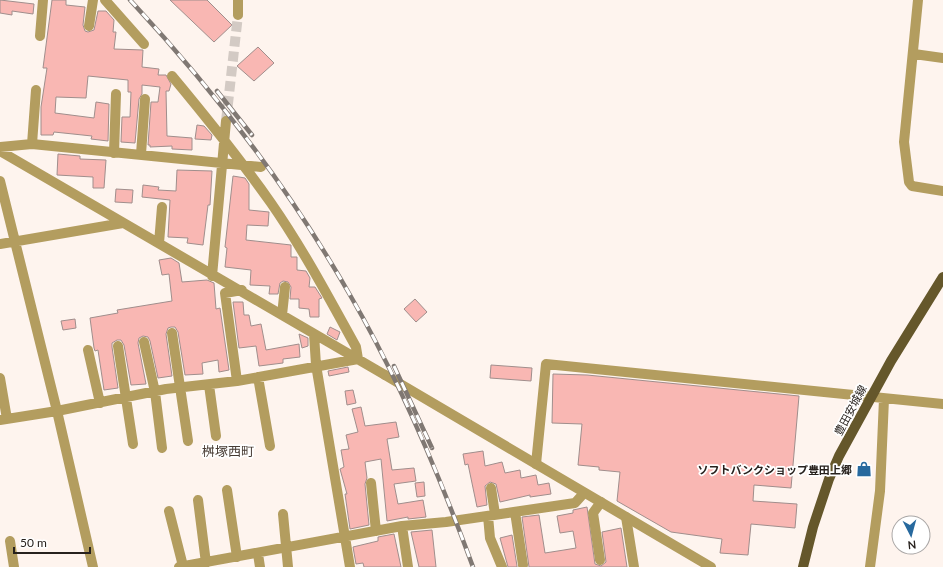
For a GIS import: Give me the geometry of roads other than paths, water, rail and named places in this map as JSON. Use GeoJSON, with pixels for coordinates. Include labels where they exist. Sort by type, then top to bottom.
{"type":"FeatureCollection","features":[{"type":"Feature","properties":{"kind":"main road","name":"豊田安城線"},"geometry":{"type":"LineString","coordinates":[[804,567],[813,527],[829,479],[870,397],[943,276]]}},
{"type":"Feature","properties":{"kind":"street"},"geometry":{"type":"LineString","coordinates":[[40,36],[43,0]]}},
{"type":"Feature","properties":{"kind":"street"},"geometry":{"type":"LineString","coordinates":[[89,26],[93,0]]}},
{"type":"Feature","properties":{"kind":"street"},"geometry":{"type":"LineString","coordinates":[[105,0],[144,44]]}},
{"type":"Feature","properties":{"kind":"street"},"geometry":{"type":"LineString","coordinates":[[238,0],[238,15]]}},
{"type":"Feature","properties":{"kind":"street"},"geometry":{"type":"LineString","coordinates":[[918,0],[914,54],[904,142],[909,182],[912,186],[943,191]]}},
{"type":"Feature","properties":{"kind":"street"},"geometry":{"type":"LineString","coordinates":[[914,54],[943,58]]}},
{"type":"Feature","properties":{"kind":"street"},"geometry":{"type":"LineString","coordinates":[[172,76],[223,137],[272,204],[321,284],[356,347],[358,359]]}},
{"type":"Feature","properties":{"kind":"street"},"geometry":{"type":"LineString","coordinates":[[32,144],[36,90]]}},
{"type":"Feature","properties":{"kind":"street"},"geometry":{"type":"LineString","coordinates":[[114,153],[116,94]]}},
{"type":"Feature","properties":{"kind":"street"},"geometry":{"type":"LineString","coordinates":[[141,154],[145,99]]}},
{"type":"Feature","properties":{"kind":"street"},"geometry":{"type":"LineString","coordinates":[[212,276],[223,137],[226,121]]}},
{"type":"Feature","properties":{"kind":"street"},"geometry":{"type":"LineString","coordinates":[[0,147],[32,144],[221,162],[245,167],[261,167]]}},
{"type":"Feature","properties":{"kind":"street"},"geometry":{"type":"LineString","coordinates":[[0,151],[159,243],[212,276],[242,290],[314,334],[711,567]]}},
{"type":"Feature","properties":{"kind":"street"},"geometry":{"type":"LineString","coordinates":[[0,181],[57,411],[93,567]]}},
{"type":"Feature","properties":{"kind":"street"},"geometry":{"type":"LineString","coordinates":[[159,243],[162,207]]}},
{"type":"Feature","properties":{"kind":"street"},"geometry":{"type":"LineString","coordinates":[[0,244],[123,223]]}},
{"type":"Feature","properties":{"kind":"street"},"geometry":{"type":"LineString","coordinates":[[282,315],[285,287]]}},
{"type":"Feature","properties":{"kind":"street"},"geometry":{"type":"LineString","coordinates":[[237,381],[225,293],[242,290]]}},
{"type":"Feature","properties":{"kind":"street"},"geometry":{"type":"LineString","coordinates":[[172,333],[179,389],[188,440]]}},
{"type":"Feature","properties":{"kind":"street"},"geometry":{"type":"LineString","coordinates":[[314,334],[316,365],[341,492],[345,536],[350,567]]}},
{"type":"Feature","properties":{"kind":"street"},"geometry":{"type":"LineString","coordinates":[[144,342],[155,392],[162,448]]}},
{"type":"Feature","properties":{"kind":"street"},"geometry":{"type":"LineString","coordinates":[[118,346],[133,444]]}},
{"type":"Feature","properties":{"kind":"street"},"geometry":{"type":"LineString","coordinates":[[88,350],[100,403]]}},
{"type":"Feature","properties":{"kind":"street"},"geometry":{"type":"LineString","coordinates":[[0,378],[3,420],[100,403],[166,389],[179,389],[237,381],[316,365],[358,359]]}},
{"type":"Feature","properties":{"kind":"street"},"geometry":{"type":"LineString","coordinates":[[536,464],[546,364],[943,404]]}},
{"type":"Feature","properties":{"kind":"street"},"geometry":{"type":"LineString","coordinates":[[258,377],[270,446]]}},
{"type":"Feature","properties":{"kind":"street"},"geometry":{"type":"LineString","coordinates":[[209,385],[216,436]]}},
{"type":"Feature","properties":{"kind":"street"},"geometry":{"type":"LineString","coordinates":[[870,567],[880,491],[884,399]]}},
{"type":"Feature","properties":{"kind":"street"},"geometry":{"type":"LineString","coordinates":[[371,483],[376,531]]}},
{"type":"Feature","properties":{"kind":"street"},"geometry":{"type":"LineString","coordinates":[[491,488],[490,538],[502,567]]}},
{"type":"Feature","properties":{"kind":"street"},"geometry":{"type":"LineString","coordinates":[[227,490],[237,558]]}},
{"type":"Feature","properties":{"kind":"street"},"geometry":{"type":"LineString","coordinates":[[169,511],[181,567],[209,564],[258,554],[286,546],[402,526],[575,503],[584,493]]}},
{"type":"Feature","properties":{"kind":"street"},"geometry":{"type":"LineString","coordinates":[[198,500],[209,564]]}},
{"type":"Feature","properties":{"kind":"street"},"geometry":{"type":"LineString","coordinates":[[600,502],[593,513],[600,560]]}},
{"type":"Feature","properties":{"kind":"street"},"geometry":{"type":"LineString","coordinates":[[515,512],[523,565]]}},
{"type":"Feature","properties":{"kind":"street"},"geometry":{"type":"LineString","coordinates":[[283,514],[288,567]]}},
{"type":"Feature","properties":{"kind":"street"},"geometry":{"type":"LineString","coordinates":[[626,517],[634,567]]}},
{"type":"Feature","properties":{"kind":"street"},"geometry":{"type":"LineString","coordinates":[[402,526],[408,567]]}},
{"type":"Feature","properties":{"kind":"street"},"geometry":{"type":"LineString","coordinates":[[10,541],[14,567]]}},
{"type":"Feature","properties":{"kind":"street"},"geometry":{"type":"LineString","coordinates":[[258,554],[260,567]]}},
{"type":"Feature","properties":{"kind":"tunnel"},"geometry":{"type":"LineString","coordinates":[[226,121],[238,15]]}},
{"type":"Feature","properties":{"kind":"railway"},"geometry":{"type":"LineString","coordinates":[[130,0],[191,69],[249,141],[302,216],[326,255],[350,295],[402,394],[418,428],[473,567]]}},
{"type":"Feature","properties":{"kind":"railway"},"geometry":{"type":"LineString","coordinates":[[217,91],[252,135]]}},
{"type":"Feature","properties":{"kind":"railway"},"geometry":{"type":"LineString","coordinates":[[394,366],[432,448]]}},
{"type":"Feature","properties":{"kind":"place","name":"ソフトバンクショップ豊田上郷"},"geometry":{"type":"Point","coordinates":[864,469]}},
{"type":"Feature","properties":{"kind":"district","name":"桝塚西町"},"geometry":{"type":"Point","coordinates":[228,451]}}]}
